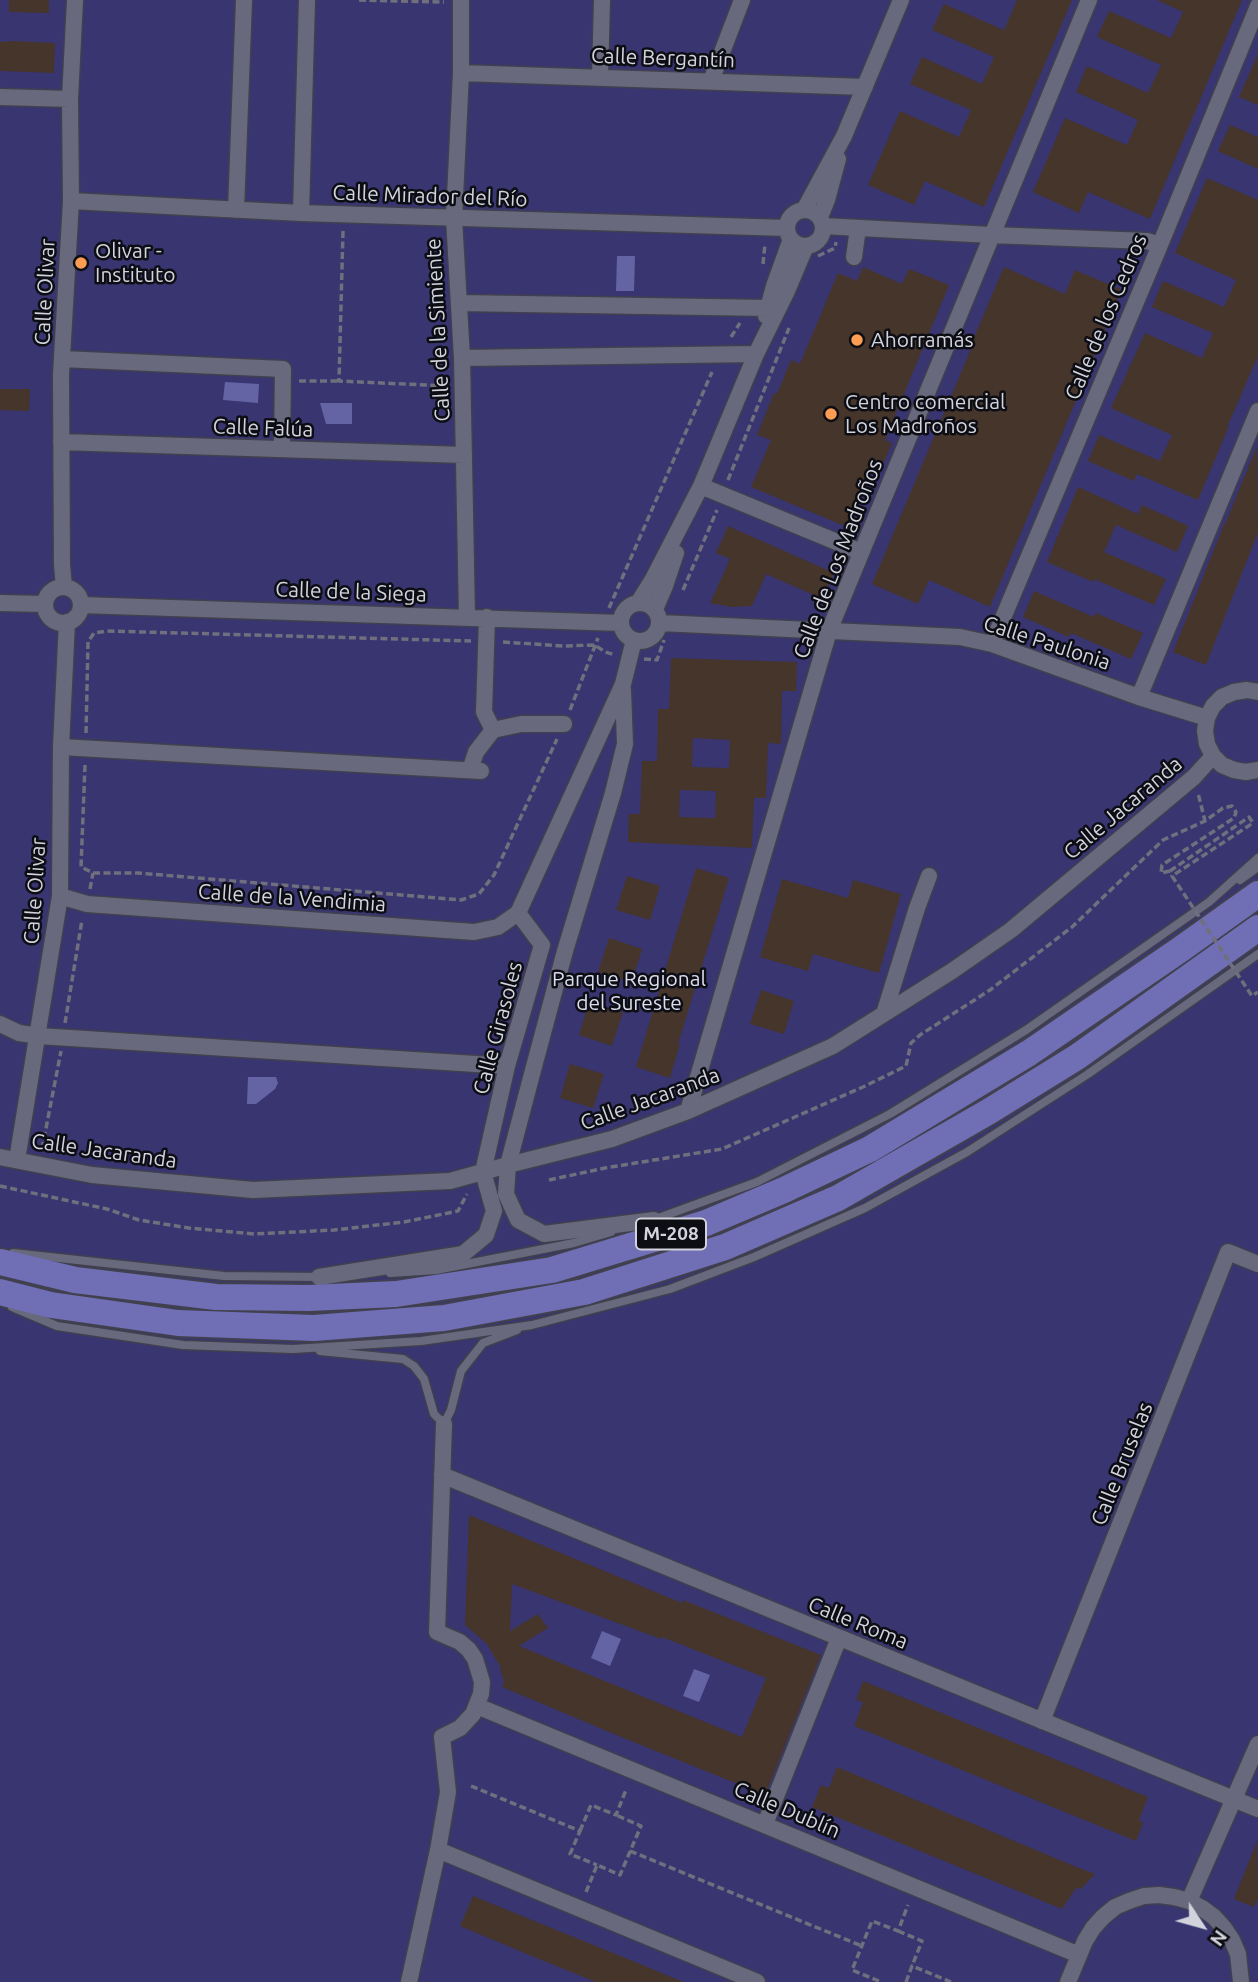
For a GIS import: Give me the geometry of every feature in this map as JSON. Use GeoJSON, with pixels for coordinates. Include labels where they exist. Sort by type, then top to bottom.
{"type":"FeatureCollection","features":[{"type":"Feature","properties":{"kind":"main road","name":"M-208"},"geometry":{"type":"LineString","coordinates":[[0,1262],[75,1280],[216,1297],[309,1298],[396,1294],[552,1270],[706,1223],[870,1149],[1029,1053],[1258,894]]}},
{"type":"Feature","properties":{"kind":"main road","name":"M-208"},"geometry":{"type":"LineString","coordinates":[[0,1292],[51,1305],[177,1323],[314,1328],[444,1318],[584,1292],[725,1247],[838,1198],[1077,1058],[1258,928]]}},
{"type":"Feature","properties":{"kind":"street","name":"Calle Olivar"},"geometry":{"type":"LineString","coordinates":[[64,587],[62,359],[71,201],[70,99],[75,0]]}},
{"type":"Feature","properties":{"kind":"street"},"geometry":{"type":"LineString","coordinates":[[236,211],[244,0]]}},
{"type":"Feature","properties":{"kind":"street"},"geometry":{"type":"LineString","coordinates":[[301,213],[307,0]]}},
{"type":"Feature","properties":{"kind":"street"},"geometry":{"type":"LineString","coordinates":[[600,77],[602,0]]}},
{"type":"Feature","properties":{"kind":"street"},"geometry":{"type":"LineString","coordinates":[[711,81],[742,0]]}},
{"type":"Feature","properties":{"kind":"street"},"geometry":{"type":"LineString","coordinates":[[804,210],[844,136],[901,0]]}},
{"type":"Feature","properties":{"kind":"street","name":"Calle de Los Madroños"},"geometry":{"type":"LineString","coordinates":[[688,1111],[829,631],[1089,0]]}},
{"type":"Feature","properties":{"kind":"street","name":"Calle de la Simiente"},"geometry":{"type":"LineString","coordinates":[[461,1],[461,73],[454,218],[463,387],[467,616]]}},
{"type":"Feature","properties":{"kind":"street","name":"Calle de los Cedros"},"geometry":{"type":"LineString","coordinates":[[992,644],[1258,6]]}},
{"type":"Feature","properties":{"kind":"street","name":"Calle Bergantín"},"geometry":{"type":"LineString","coordinates":[[461,73],[865,87]]}},
{"type":"Feature","properties":{"kind":"street"},"geometry":{"type":"LineString","coordinates":[[0,97],[70,99]]}},
{"type":"Feature","properties":{"kind":"street"},"geometry":{"type":"LineString","coordinates":[[789,233],[797,244],[806,246],[815,243],[821,235],[827,223],[827,200],[844,136]]}},
{"type":"Feature","properties":{"kind":"street","name":"Calle Mirador del Río"},"geometry":{"type":"LineString","coordinates":[[71,201],[236,211],[766,227],[789,233]]}},
{"type":"Feature","properties":{"kind":"street"},"geometry":{"type":"LineString","coordinates":[[756,353],[789,233],[789,219],[804,210],[814,212],[827,223],[858,228],[1147,241],[1160,245]]}},
{"type":"Feature","properties":{"kind":"street"},"geometry":{"type":"LineString","coordinates":[[854,257],[858,228]]}},
{"type":"Feature","properties":{"kind":"street"},"geometry":{"type":"LineString","coordinates":[[638,603],[690,511],[756,353],[788,290],[806,246]]}},
{"type":"Feature","properties":{"kind":"street"},"geometry":{"type":"LineString","coordinates":[[459,303],[768,308]]}},
{"type":"Feature","properties":{"kind":"street"},"geometry":{"type":"LineString","coordinates":[[462,359],[756,353]]}},
{"type":"Feature","properties":{"kind":"street"},"geometry":{"type":"LineString","coordinates":[[62,359],[283,369],[282,449]]}},
{"type":"Feature","properties":{"kind":"street"},"geometry":{"type":"LineString","coordinates":[[1139,696],[1258,411]]}},
{"type":"Feature","properties":{"kind":"street","name":"Calle Falúa"},"geometry":{"type":"LineString","coordinates":[[61,442],[464,456]]}},
{"type":"Feature","properties":{"kind":"street"},"geometry":{"type":"LineString","coordinates":[[701,486],[861,552]]}},
{"type":"Feature","properties":{"kind":"street"},"geometry":{"type":"LineString","coordinates":[[661,619],[648,604],[638,603],[624,612],[621,622],[623,630],[634,640],[642,641],[656,634],[661,619],[665,586],[690,511]]}},
{"type":"Feature","properties":{"kind":"street"},"geometry":{"type":"LineString","coordinates":[[64,587],[76,593],[80,604],[74,618],[67,622],[53,619],[46,611],[45,604],[51,592],[64,587]]}},
{"type":"Feature","properties":{"kind":"street"},"geometry":{"type":"LineString","coordinates":[[0,603],[45,604]]}},
{"type":"Feature","properties":{"kind":"street","name":"Calle de la Siega"},"geometry":{"type":"LineString","coordinates":[[80,604],[621,622]]}},
{"type":"Feature","properties":{"kind":"street"},"geometry":{"type":"LineString","coordinates":[[487,617],[484,712],[493,730]]}},
{"type":"Feature","properties":{"kind":"street","name":"Calle Paulonia"},"geometry":{"type":"LineString","coordinates":[[661,619],[960,637],[992,644],[1207,718]]}},
{"type":"Feature","properties":{"kind":"street","name":"Calle Olivar"},"geometry":{"type":"LineString","coordinates":[[17,1160],[60,897],[61,747],[67,622]]}},
{"type":"Feature","properties":{"kind":"street"},"geometry":{"type":"LineString","coordinates":[[518,913],[623,684],[634,640]]}},
{"type":"Feature","properties":{"kind":"street"},"geometry":{"type":"LineString","coordinates":[[623,684],[625,744],[613,793],[565,951],[508,1165],[506,1194],[517,1220],[544,1234],[654,1220]]}},
{"type":"Feature","properties":{"kind":"street"},"geometry":{"type":"LineString","coordinates":[[1258,692],[1234,692],[1222,698],[1213,706],[1205,731],[1207,744],[1222,765],[1246,772],[1258,770]]}},
{"type":"Feature","properties":{"kind":"street"},"geometry":{"type":"LineString","coordinates":[[61,747],[476,770],[477,752],[493,730],[521,724],[564,724]]}},
{"type":"Feature","properties":{"kind":"street","name":"Calle Jacaranda"},"geometry":{"type":"LineString","coordinates":[[0,1157],[92,1175],[253,1190],[450,1181],[612,1139],[688,1111],[833,1046],[952,971],[1011,930],[1194,777],[1213,756]]}},
{"type":"Feature","properties":{"kind":"street"},"geometry":{"type":"LineString","coordinates":[[884,1014],[929,876]]}},
{"type":"Feature","properties":{"kind":"street","name":"Calle de la Vendimia"},"geometry":{"type":"LineString","coordinates":[[60,897],[87,904],[474,932],[498,927],[518,913]]}},
{"type":"Feature","properties":{"kind":"street","name":"Calle Girasoles"},"geometry":{"type":"LineString","coordinates":[[319,1277],[463,1254],[486,1235],[494,1211],[483,1172],[507,1066],[542,945],[518,913]]}},
{"type":"Feature","properties":{"kind":"street"},"geometry":{"type":"LineString","coordinates":[[542,945],[565,951]]}},
{"type":"Feature","properties":{"kind":"street"},"geometry":{"type":"LineString","coordinates":[[0,1024],[19,1032],[63,1038],[507,1066]]}},
{"type":"Feature","properties":{"kind":"street","name":"Calle Bruselas"},"geometry":{"type":"LineString","coordinates":[[1042,1721],[1228,1252],[1258,1264]]}},
{"type":"Feature","properties":{"kind":"street"},"geometry":{"type":"LineString","coordinates":[[409,1982],[448,1792],[442,1737],[460,1728],[473,1714],[481,1694],[482,1682],[475,1659],[460,1642],[437,1632],[443,1424]]}},
{"type":"Feature","properties":{"kind":"street","name":"Calle Roma"},"geometry":{"type":"LineString","coordinates":[[442,1475],[1258,1810]]}},
{"type":"Feature","properties":{"kind":"street"},"geometry":{"type":"LineString","coordinates":[[765,1824],[839,1638]]}},
{"type":"Feature","properties":{"kind":"street","name":"Calle Dublín"},"geometry":{"type":"LineString","coordinates":[[477,1706],[1079,1955]]}},
{"type":"Feature","properties":{"kind":"street"},"geometry":{"type":"LineString","coordinates":[[1189,1901],[1258,1744]]}},
{"type":"Feature","properties":{"kind":"street"},"geometry":{"type":"LineString","coordinates":[[438,1850],[757,1982]]}},
{"type":"Feature","properties":{"kind":"street"},"geometry":{"type":"LineString","coordinates":[[1068,1982],[1084,1941],[1103,1917],[1122,1904],[1144,1896],[1159,1895],[1189,1901],[1214,1917],[1228,1934],[1238,1955],[1241,1982]]}},
{"type":"Feature","properties":{"kind":"lane"},"geometry":{"type":"LineString","coordinates":[[1209,902],[1258,858]]}},
{"type":"Feature","properties":{"kind":"lane"},"geometry":{"type":"LineString","coordinates":[[0,1255],[10,1252],[224,1276],[319,1277],[436,1270],[574,1243],[654,1220],[757,1182],[890,1114],[1026,1030],[1258,867]]}},
{"type":"Feature","properties":{"kind":"lane"},"geometry":{"type":"LineString","coordinates":[[0,1302],[57,1326],[183,1345],[293,1349],[402,1359],[414,1366],[424,1379],[434,1414],[443,1424],[451,1410],[461,1371],[483,1343],[532,1325],[670,1289],[754,1257],[864,1208],[967,1152],[1077,1081],[1258,954]]}},
{"type":"Feature","properties":{"kind":"lane"},"geometry":{"type":"LineString","coordinates":[[293,1349],[421,1341],[532,1325]]}},
{"type":"Feature","properties":{"kind":"path"},"geometry":{"type":"LineString","coordinates":[[359,0],[461,1]]}},
{"type":"Feature","properties":{"kind":"path"},"geometry":{"type":"LineString","coordinates":[[339,381],[343,215]]}},
{"type":"Feature","properties":{"kind":"path"},"geometry":{"type":"LineString","coordinates":[[814,266],[818,256],[835,248],[827,223]]}},
{"type":"Feature","properties":{"kind":"path"},"geometry":{"type":"LineString","coordinates":[[763,265],[766,227]]}},
{"type":"Feature","properties":{"kind":"path"},"geometry":{"type":"LineString","coordinates":[[611,602],[720,354],[749,308]]}},
{"type":"Feature","properties":{"kind":"path"},"geometry":{"type":"LineString","coordinates":[[657,660],[661,619],[723,495],[792,322]]}},
{"type":"Feature","properties":{"kind":"path"},"geometry":{"type":"LineString","coordinates":[[283,380],[463,387]]}},
{"type":"Feature","properties":{"kind":"path"},"geometry":{"type":"LineString","coordinates":[[1194,777],[1205,821]]}},
{"type":"Feature","properties":{"kind":"path"},"geometry":{"type":"LineString","coordinates":[[550,1180],[722,1149],[906,1066],[911,1043],[920,1035],[990,990],[1072,927],[1163,840],[1205,821],[1223,808],[1232,806],[1236,812],[1234,818],[1162,865],[1161,873],[1170,871],[1249,817],[1253,823],[1172,876],[1252,996],[1258,992]]}},
{"type":"Feature","properties":{"kind":"path"},"geometry":{"type":"LineString","coordinates":[[43,1149],[79,927],[93,873]]}},
{"type":"Feature","properties":{"kind":"path"},"geometry":{"type":"LineString","coordinates":[[0,1186],[107,1209],[139,1220],[254,1234],[334,1230],[404,1222],[458,1211],[468,1192]]}},
{"type":"Feature","properties":{"kind":"path"},"geometry":{"type":"LineString","coordinates":[[471,1786],[580,1831]]}},
{"type":"Feature","properties":{"kind":"path"},"geometry":{"type":"LineString","coordinates":[[616,1815],[626,1790]]}},
{"type":"Feature","properties":{"kind":"path"},"geometry":{"type":"LineString","coordinates":[[591,1805],[641,1826],[620,1875],[570,1854],[580,1831],[591,1805]]}},
{"type":"Feature","properties":{"kind":"path"},"geometry":{"type":"LineString","coordinates":[[630,1851],[862,1946]]}},
{"type":"Feature","properties":{"kind":"path"},"geometry":{"type":"LineString","coordinates":[[586,1892],[597,1865]]}},
{"type":"Feature","properties":{"kind":"path"},"geometry":{"type":"LineString","coordinates":[[898,1931],[908,1905]]}},
{"type":"Feature","properties":{"kind":"path"},"geometry":{"type":"LineString","coordinates":[[879,1982],[852,1970],[872,1921],[922,1941],[906,1982]]}},
{"type":"Feature","properties":{"kind":"path"},"geometry":{"type":"LineString","coordinates":[[912,1966],[951,1982]]}},
{"type":"Feature","properties":{"kind":"green space","name":"Parque Regional del Sureste"},"geometry":{"type":"Polygon","coordinates":[[[0,0],[1258,0],[1258,1982],[0,1982],[0,0]]]}},
{"type":"Feature","properties":{"kind":"shaded area"},"geometry":{"type":"Polygon","coordinates":[[[617,256],[635,256],[634,291],[616,291],[617,256]]]}},
{"type":"Feature","properties":{"kind":"shaded area"},"geometry":{"type":"Polygon","coordinates":[[[225,382],[259,384],[258,403],[223,400],[225,382]]]}},
{"type":"Feature","properties":{"kind":"shaded area"},"geometry":{"type":"Polygon","coordinates":[[[320,403],[352,403],[352,424],[326,424],[320,403]]]}},
{"type":"Feature","properties":{"kind":"shaded area"},"geometry":{"type":"Polygon","coordinates":[[[248,1077],[276,1077],[278,1083],[275,1089],[256,1104],[247,1104],[248,1077]]]}},
{"type":"Feature","properties":{"kind":"shaded area"},"geometry":{"type":"Polygon","coordinates":[[[602,1631],[621,1639],[610,1666],[591,1658],[602,1631]]]}},
{"type":"Feature","properties":{"kind":"shaded area"},"geometry":{"type":"Polygon","coordinates":[[[694,1669],[710,1675],[699,1702],[683,1696],[694,1669]]]}},
{"type":"Feature","properties":{"kind":"building"},"geometry":{"type":"Polygon","coordinates":[[[9,0],[49,0],[49,13],[9,12],[9,0]]]}},
{"type":"Feature","properties":{"kind":"building"},"geometry":{"type":"Polygon","coordinates":[[[1017,0],[1072,0],[984,207],[925,181],[914,205],[868,185],[900,111],[959,137],[971,110],[910,84],[922,57],[982,84],[994,57],[932,30],[944,4],[1004,30],[1017,0]]]}},
{"type":"Feature","properties":{"kind":"building"},"geometry":{"type":"Polygon","coordinates":[[[1157,0],[1242,0],[1150,219],[1088,192],[1079,213],[1033,192],[1065,118],[1127,145],[1138,120],[1076,92],[1087,66],[1148,93],[1161,65],[1097,37],[1109,11],[1171,38],[1183,12],[1157,0]]]}},
{"type":"Feature","properties":{"kind":"building"},"geometry":{"type":"Polygon","coordinates":[[[0,42],[55,43],[54,73],[0,71],[0,42]]]}},
{"type":"Feature","properties":{"kind":"building"},"geometry":{"type":"Polygon","coordinates":[[[1258,54],[1258,105],[1239,97],[1258,54]]]}},
{"type":"Feature","properties":{"kind":"building"},"geometry":{"type":"Polygon","coordinates":[[[1230,125],[1258,137],[1258,169],[1218,151],[1230,125]]]}},
{"type":"Feature","properties":{"kind":"building"},"geometry":{"type":"Polygon","coordinates":[[[1207,178],[1258,200],[1258,356],[1198,500],[1137,474],[1134,481],[1088,461],[1099,435],[1160,461],[1172,435],[1111,408],[1145,333],[1202,358],[1213,333],[1152,307],[1163,281],[1224,307],[1236,280],[1175,253],[1207,178]]]}},
{"type":"Feature","properties":{"kind":"building","name":"Centro comercial Los Madroños"},"geometry":{"type":"Polygon","coordinates":[[[863,267],[902,284],[909,269],[949,285],[885,440],[892,443],[881,469],[872,465],[847,527],[751,487],[771,440],[757,435],[774,393],[777,394],[791,360],[800,364],[838,273],[857,281],[863,267]]]}},
{"type":"Feature","properties":{"kind":"building"},"geometry":{"type":"Polygon","coordinates":[[[1004,267],[1065,294],[1075,270],[1122,290],[990,607],[929,580],[918,604],[872,584],[1004,267]]]}},
{"type":"Feature","properties":{"kind":"building"},"geometry":{"type":"Polygon","coordinates":[[[0,389],[30,389],[29,411],[0,410],[0,389]]]}},
{"type":"Feature","properties":{"kind":"building"},"geometry":{"type":"Polygon","coordinates":[[[1257,446],[1258,532],[1206,665],[1173,652],[1257,446]]]}},
{"type":"Feature","properties":{"kind":"building"},"geometry":{"type":"Polygon","coordinates":[[[1078,487],[1138,514],[1142,505],[1188,526],[1177,552],[1116,525],[1104,552],[1166,579],[1154,605],[1047,562],[1078,487]]]}},
{"type":"Feature","properties":{"kind":"building"},"geometry":{"type":"Polygon","coordinates":[[[728,526],[834,573],[823,599],[766,574],[752,606],[731,607],[710,603],[730,559],[716,553],[728,526]]]}},
{"type":"Feature","properties":{"kind":"building"},"geometry":{"type":"Polygon","coordinates":[[[1034,591],[1094,617],[1096,613],[1143,633],[1131,659],[1071,633],[1069,637],[1023,617],[1034,591]]]}},
{"type":"Feature","properties":{"kind":"building"},"geometry":{"type":"Polygon","coordinates":[[[671,658],[797,662],[796,691],[782,691],[781,744],[768,743],[766,798],[754,798],[752,848],[628,842],[629,814],[640,814],[642,761],[657,761],[658,709],[669,709],[671,658]],[[693,738],[692,767],[729,768],[730,740],[693,738]],[[680,790],[679,817],[715,818],[716,791],[680,790]]]}},
{"type":"Feature","properties":{"kind":"building"},"geometry":{"type":"Polygon","coordinates":[[[696,868],[729,878],[670,1078],[636,1067],[696,868]]]}},
{"type":"Feature","properties":{"kind":"building"},"geometry":{"type":"Polygon","coordinates":[[[627,876],[660,886],[650,920],[616,910],[627,876]]]}},
{"type":"Feature","properties":{"kind":"building"},"geometry":{"type":"Polygon","coordinates":[[[782,879],[848,898],[853,880],[901,894],[879,973],[813,954],[808,971],[760,957],[782,879]]]}},
{"type":"Feature","properties":{"kind":"building"},"geometry":{"type":"Polygon","coordinates":[[[609,938],[642,949],[632,982],[598,972],[609,938]]]}},
{"type":"Feature","properties":{"kind":"building"},"geometry":{"type":"Polygon","coordinates":[[[761,990],[794,1001],[784,1034],[750,1024],[761,990]]]}},
{"type":"Feature","properties":{"kind":"building"},"geometry":{"type":"Polygon","coordinates":[[[589,1002],[623,1012],[612,1046],[579,1035],[589,1002]]]}},
{"type":"Feature","properties":{"kind":"building"},"geometry":{"type":"Polygon","coordinates":[[[570,1064],[604,1074],[593,1108],[560,1098],[570,1064]]]}},
{"type":"Feature","properties":{"kind":"building"},"geometry":{"type":"Polygon","coordinates":[[[469,1515],[682,1603],[683,1600],[821,1655],[765,1795],[502,1687],[504,1681],[501,1668],[487,1644],[465,1625],[469,1515]],[[512,1584],[510,1631],[538,1614],[548,1628],[519,1646],[742,1737],[766,1678],[662,1637],[661,1639],[512,1584]]]}},
{"type":"Feature","properties":{"kind":"building"},"geometry":{"type":"Polygon","coordinates":[[[863,1681],[1148,1797],[1139,1820],[1143,1823],[1136,1841],[854,1726],[863,1702],[856,1700],[863,1681]]]}},
{"type":"Feature","properties":{"kind":"building"},"geometry":{"type":"Polygon","coordinates":[[[837,1767],[1095,1874],[1081,1889],[1076,1888],[1062,1909],[812,1807],[821,1785],[829,1788],[837,1767]]]}},
{"type":"Feature","properties":{"kind":"building"},"geometry":{"type":"Polygon","coordinates":[[[1257,1841],[1258,1898],[1254,1907],[1234,1899],[1257,1841]]]}},
{"type":"Feature","properties":{"kind":"building"},"geometry":{"type":"Polygon","coordinates":[[[473,1896],[683,1982],[596,1982],[539,1959],[460,1926],[473,1896]]]}},
{"type":"Feature","properties":{"kind":"place","name":"Olivar - Instituto"},"geometry":{"type":"Point","coordinates":[81,263]}},
{"type":"Feature","properties":{"kind":"place","name":"Ahorramás"},"geometry":{"type":"Point","coordinates":[857,340]}},
{"type":"Feature","properties":{"kind":"place","name":"Centro comercial Los Madroños"},"geometry":{"type":"Point","coordinates":[831,414]}}]}
